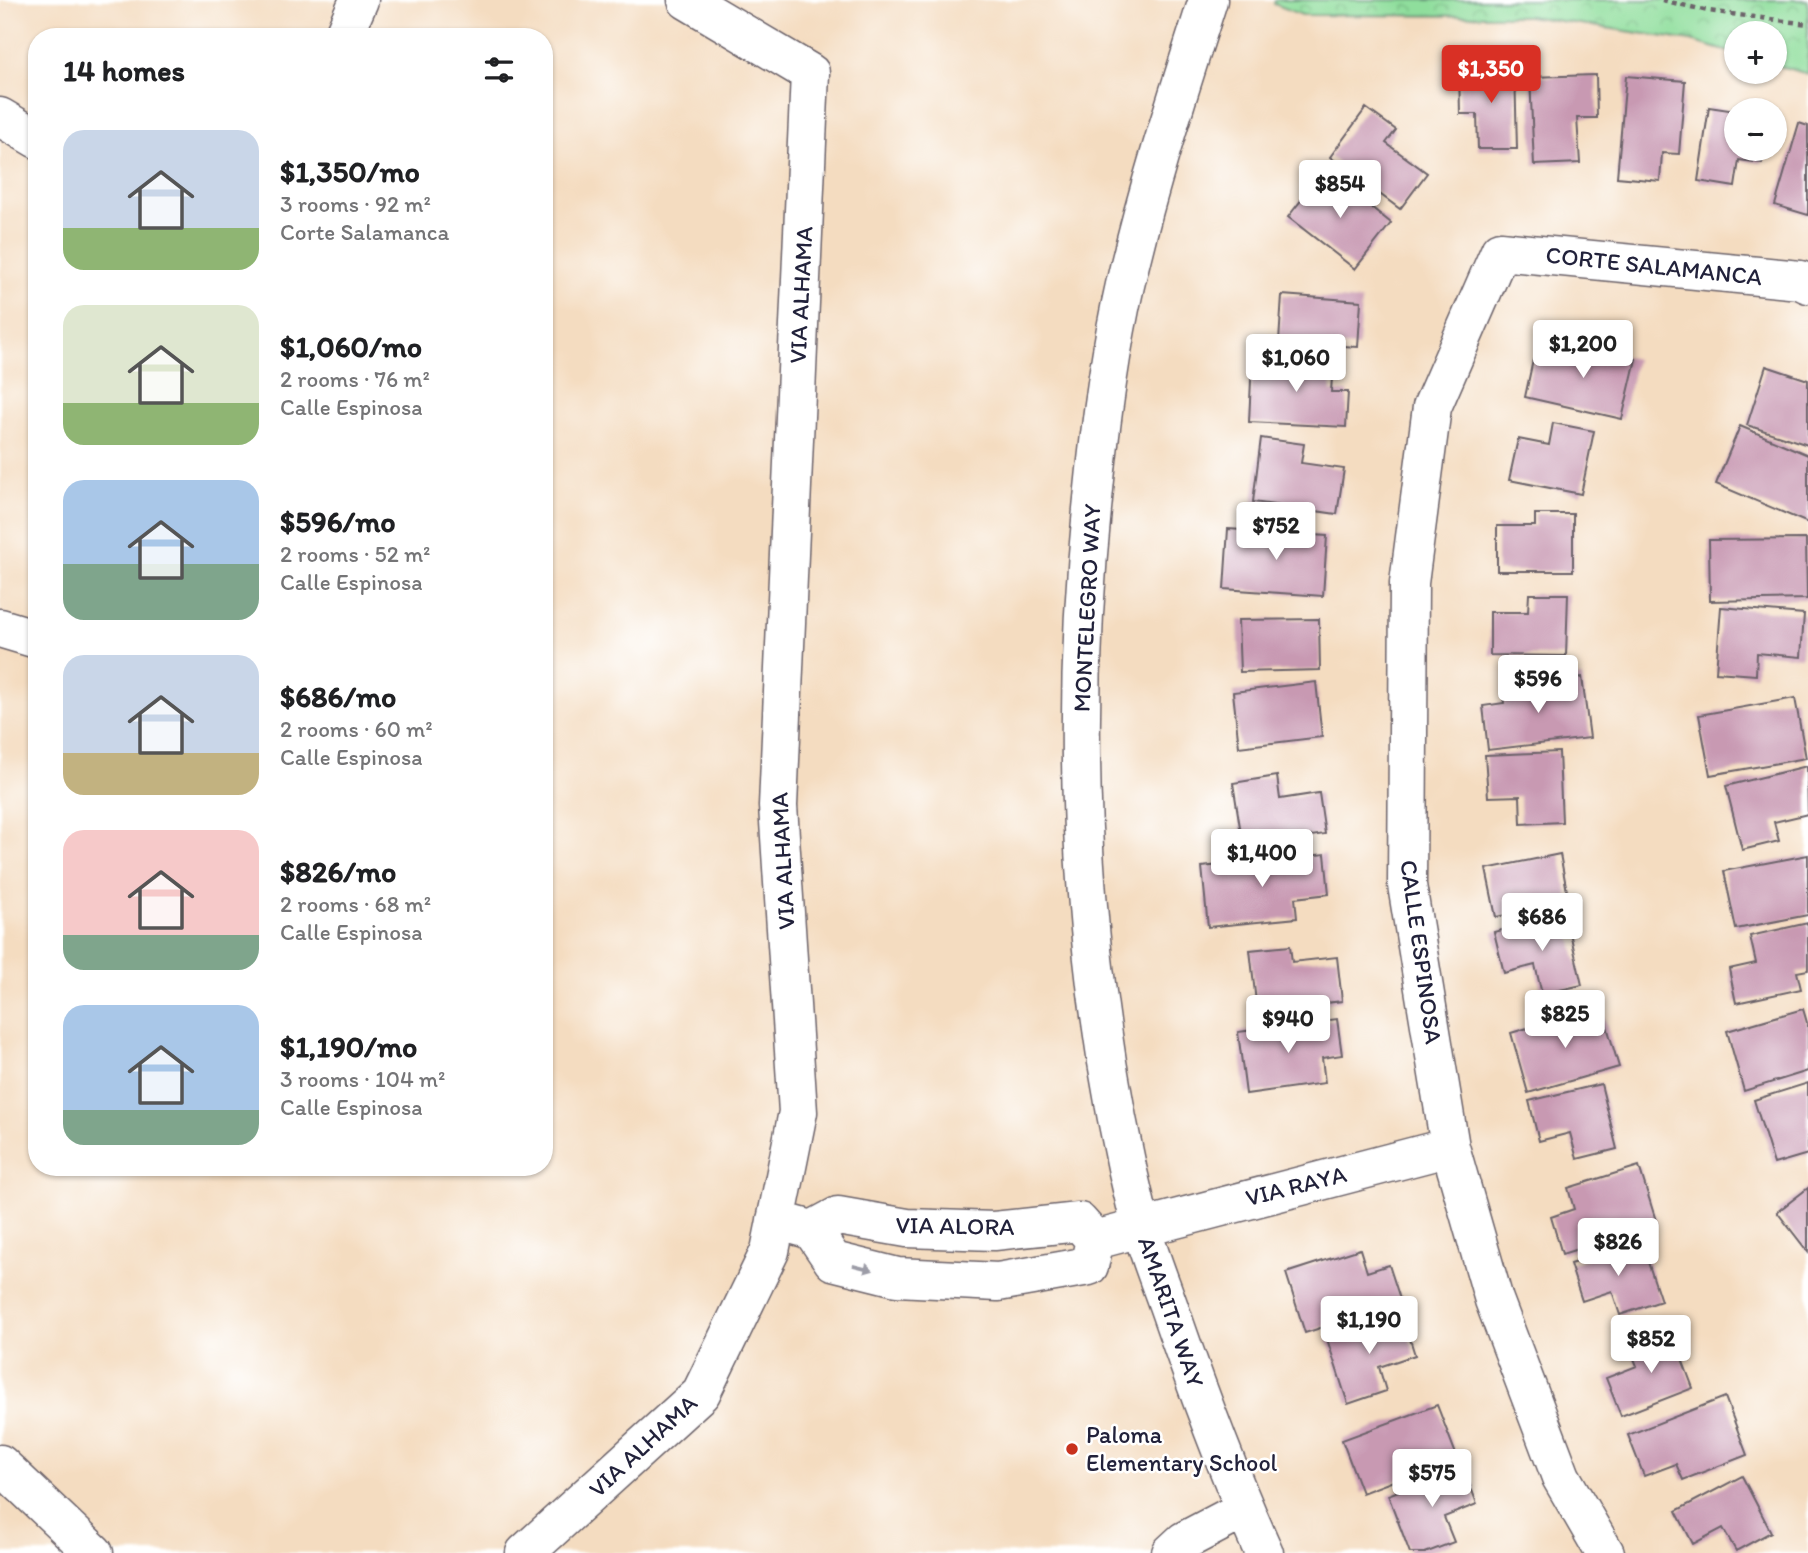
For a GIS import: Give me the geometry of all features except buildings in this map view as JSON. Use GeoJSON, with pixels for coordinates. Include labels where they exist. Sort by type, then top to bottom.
{"type":"FeatureCollection","features":[{"type":"Feature","properties":{"kind":"street"},"geometry":{"type":"LineString","coordinates":[[346,28],[359,0]]}},
{"type":"Feature","properties":{"kind":"street","name":"VIA ALHAMA"},"geometry":{"type":"LineString","coordinates":[[526,1553],[701,1393],[770,1251],[798,1112],[778,806],[810,73],[687,0]]}},
{"type":"Feature","properties":{"kind":"street","name":"MONTELEGRO WAY"},"geometry":{"type":"LineString","coordinates":[[1141,1226],[1111,1084],[1091,949],[1079,769],[1083,598],[1101,420],[1125,286],[1160,152],[1208,0]]}},
{"type":"Feature","properties":{"kind":"street"},"geometry":{"type":"LineString","coordinates":[[0,117],[28,134]]}},
{"type":"Feature","properties":{"kind":"street","name":"CORTE SALAMANCA"},"geometry":{"type":"LineString","coordinates":[[1500,251],[1800,280],[1808,284]]}},
{"type":"Feature","properties":{"kind":"street","name":"CALLE ESPINOSA"},"geometry":{"type":"LineString","coordinates":[[1500,251],[1432,407],[1409,583],[1407,885],[1450,1147],[1494,1300],[1556,1465],[1605,1553]]}},
{"type":"Feature","properties":{"kind":"street"},"geometry":{"type":"LineString","coordinates":[[0,628],[28,636]]}},
{"type":"Feature","properties":{"kind":"street","name":"VIA RAYA"},"geometry":{"type":"LineString","coordinates":[[1141,1226],[1450,1147]]}},
{"type":"Feature","properties":{"kind":"street","name":"VIA ALORA"},"geometry":{"type":"LineString","coordinates":[[838,1216],[907,1228],[994,1231],[1079,1222],[1095,1240],[1089,1266],[998,1282],[897,1277],[833,1261],[812,1230],[838,1216]]}},
{"type":"Feature","properties":{"kind":"street"},"geometry":{"type":"LineString","coordinates":[[776,1220],[812,1230]]}},
{"type":"Feature","properties":{"kind":"street"},"geometry":{"type":"LineString","coordinates":[[1095,1240],[1141,1226]]}},
{"type":"Feature","properties":{"kind":"street","name":"AMARITA WAY"},"geometry":{"type":"LineString","coordinates":[[1141,1226],[1207,1415],[1264,1553]]}},
{"type":"Feature","properties":{"kind":"street"},"geometry":{"type":"LineString","coordinates":[[0,1464],[94,1553]]}},
{"type":"Feature","properties":{"kind":"street"},"geometry":{"type":"LineString","coordinates":[[1171,1553],[1184,1541],[1245,1509]]}},
{"type":"Feature","properties":{"kind":"path"},"geometry":{"type":"LineString","coordinates":[[1662,0],[1708,11],[1808,24]]}},
{"type":"Feature","properties":{"kind":"green space"},"geometry":{"type":"Polygon","coordinates":[[[1275,0],[1808,0],[1808,74],[1787,68],[1787,21],[1724,21],[1724,51],[1691,41],[1528,16],[1302,15],[1274,4],[1275,0]]]}},
{"type":"Feature","properties":{"kind":"place","name":"Paloma Elementary School"},"geometry":{"type":"Point","coordinates":[1072,1449]}}]}
